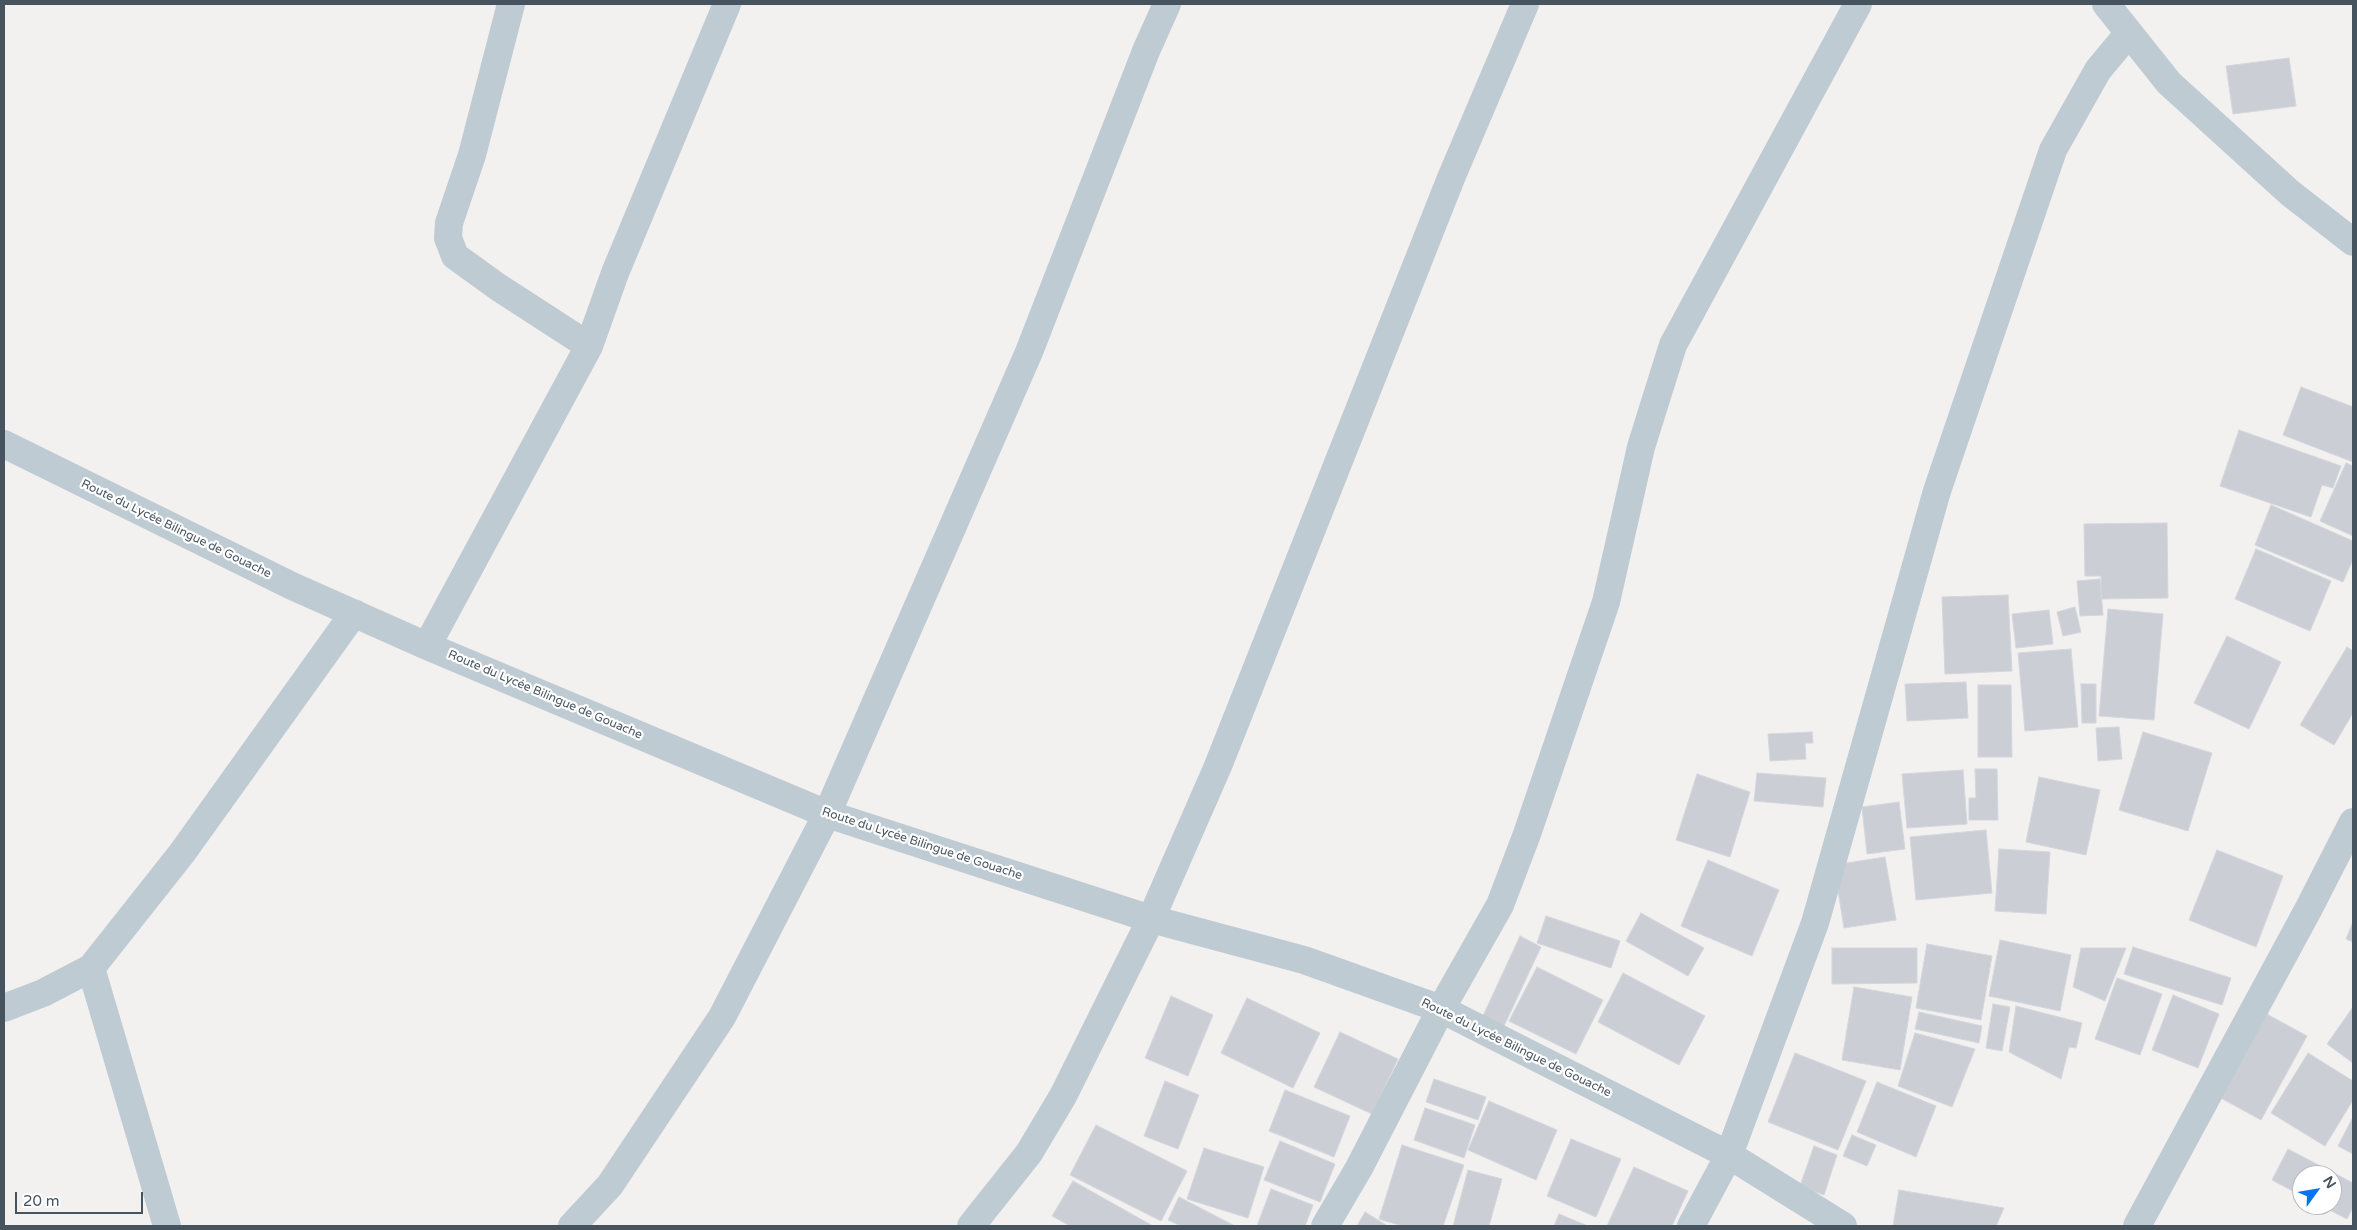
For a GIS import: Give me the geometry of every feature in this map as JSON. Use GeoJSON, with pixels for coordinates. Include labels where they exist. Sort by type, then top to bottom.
{"type":"FeatureCollection","features":[{"type":"Feature","properties":{"kind":"street"},"geometry":{"type":"LineString","coordinates":[[511,4],[472,155],[449,223],[448,238],[456,256],[498,287],[590,346]]}},
{"type":"Feature","properties":{"kind":"street"},"geometry":{"type":"LineString","coordinates":[[427,646],[590,346],[615,273],[727,4]]}},
{"type":"Feature","properties":{"kind":"street"},"geometry":{"type":"LineString","coordinates":[[572,1226],[610,1185],[722,1017],[827,814],[1029,352],[1146,51],[1167,4]]}},
{"type":"Feature","properties":{"kind":"street"},"geometry":{"type":"LineString","coordinates":[[971,1226],[1029,1153],[1064,1096],[1151,919],[1218,766],[1450,178],[1525,4]]}},
{"type":"Feature","properties":{"kind":"street"},"geometry":{"type":"LineString","coordinates":[[1325,1226],[1359,1168],[1441,1009],[1500,905],[1530,825],[1606,602],[1641,447],[1673,345],[1858,4]]}},
{"type":"Feature","properties":{"kind":"street"},"geometry":{"type":"LineString","coordinates":[[2106,4],[2128,34],[2169,83],[2290,193],[2353,242]]}},
{"type":"Feature","properties":{"kind":"street"},"geometry":{"type":"LineString","coordinates":[[1691,1226],[1729,1155],[1815,923],[1937,491],[2053,150],[2098,70],[2128,34]]}},
{"type":"Feature","properties":{"kind":"street","name":"Route du Lycée Bilingue de Gouache"},"geometry":{"type":"LineString","coordinates":[[4,444],[292,586],[427,646],[827,814],[1151,919],[1304,960],[1441,1009],[1729,1155],[1843,1226]]}},
{"type":"Feature","properties":{"kind":"street"},"geometry":{"type":"LineString","coordinates":[[4,1008],[43,993],[91,968],[182,853],[354,613]]}},
{"type":"Feature","properties":{"kind":"street"},"geometry":{"type":"LineString","coordinates":[[2136,1226],[2309,908],[2353,822]]}},
{"type":"Feature","properties":{"kind":"street"},"geometry":{"type":"LineString","coordinates":[[91,968],[167,1226]]}},
{"type":"Feature","properties":{"kind":"building"},"geometry":{"type":"Polygon","coordinates":[[[2289,58],[2296,106],[2233,114],[2226,66],[2289,58]]]}},
{"type":"Feature","properties":{"kind":"building"},"geometry":{"type":"Polygon","coordinates":[[[2301,387],[2353,407],[2353,462],[2283,435],[2301,387]]]}},
{"type":"Feature","properties":{"kind":"building"},"geometry":{"type":"Polygon","coordinates":[[[2239,430],[2341,466],[2333,488],[2322,485],[2311,517],[2220,486],[2239,430]]]}},
{"type":"Feature","properties":{"kind":"building"},"geometry":{"type":"Polygon","coordinates":[[[2346,463],[2353,466],[2353,536],[2320,521],[2346,463]]]}},
{"type":"Feature","properties":{"kind":"building"},"geometry":{"type":"Polygon","coordinates":[[[2271,505],[2353,541],[2353,559],[2343,582],[2255,545],[2271,505]]]}},
{"type":"Feature","properties":{"kind":"building"},"geometry":{"type":"Polygon","coordinates":[[[2167,523],[2168,598],[2101,599],[2101,576],[2085,576],[2084,524],[2167,523]]]}},
{"type":"Feature","properties":{"kind":"building"},"geometry":{"type":"Polygon","coordinates":[[[2256,549],[2331,581],[2310,631],[2235,599],[2256,549]]]}},
{"type":"Feature","properties":{"kind":"building"},"geometry":{"type":"Polygon","coordinates":[[[2100,579],[2103,615],[2080,616],[2077,581],[2100,579]]]}},
{"type":"Feature","properties":{"kind":"building"},"geometry":{"type":"Polygon","coordinates":[[[2008,595],[2012,671],[1945,674],[1942,597],[2008,595]]]}},
{"type":"Feature","properties":{"kind":"building"},"geometry":{"type":"Polygon","coordinates":[[[2075,607],[2081,632],[2063,636],[2057,612],[2075,607]]]}},
{"type":"Feature","properties":{"kind":"building"},"geometry":{"type":"Polygon","coordinates":[[[2108,609],[2163,614],[2154,720],[2099,716],[2108,609]]]}},
{"type":"Feature","properties":{"kind":"building"},"geometry":{"type":"Polygon","coordinates":[[[2049,610],[2053,644],[2016,648],[2012,614],[2049,610]]]}},
{"type":"Feature","properties":{"kind":"building"},"geometry":{"type":"Polygon","coordinates":[[[2227,636],[2281,662],[2249,729],[2194,703],[2227,636]]]}},
{"type":"Feature","properties":{"kind":"building"},"geometry":{"type":"Polygon","coordinates":[[[2347,647],[2353,651],[2353,713],[2334,745],[2300,725],[2347,647]]]}},
{"type":"Feature","properties":{"kind":"building"},"geometry":{"type":"Polygon","coordinates":[[[2071,649],[2078,727],[2025,731],[2018,653],[2071,649]]]}},
{"type":"Feature","properties":{"kind":"building"},"geometry":{"type":"Polygon","coordinates":[[[1966,682],[1968,718],[1907,721],[1905,684],[1966,682]]]}},
{"type":"Feature","properties":{"kind":"building"},"geometry":{"type":"Polygon","coordinates":[[[2081,684],[2096,684],[2096,723],[2082,723],[2081,684]]]}},
{"type":"Feature","properties":{"kind":"building"},"geometry":{"type":"Polygon","coordinates":[[[1978,685],[2011,685],[2012,757],[1978,757],[1978,685]]]}},
{"type":"Feature","properties":{"kind":"building"},"geometry":{"type":"Polygon","coordinates":[[[2119,727],[2122,759],[2098,761],[2096,728],[2119,727]]]}},
{"type":"Feature","properties":{"kind":"building"},"geometry":{"type":"Polygon","coordinates":[[[1812,732],[1813,743],[1805,743],[1806,759],[1770,761],[1768,734],[1812,732]]]}},
{"type":"Feature","properties":{"kind":"building"},"geometry":{"type":"Polygon","coordinates":[[[2143,732],[2212,753],[2188,831],[2119,810],[2143,732]]]}},
{"type":"Feature","properties":{"kind":"building"},"geometry":{"type":"Polygon","coordinates":[[[1975,769],[1997,769],[1998,820],[1969,820],[1969,798],[1976,798],[1975,769]]]}},
{"type":"Feature","properties":{"kind":"building"},"geometry":{"type":"Polygon","coordinates":[[[1963,770],[1967,824],[1907,828],[1902,774],[1963,770]]]}},
{"type":"Feature","properties":{"kind":"building"},"geometry":{"type":"Polygon","coordinates":[[[1757,773],[1826,778],[1823,807],[1754,801],[1757,773]]]}},
{"type":"Feature","properties":{"kind":"building"},"geometry":{"type":"Polygon","coordinates":[[[1697,774],[1750,792],[1730,857],[1676,840],[1697,774]]]}},
{"type":"Feature","properties":{"kind":"building"},"geometry":{"type":"Polygon","coordinates":[[[2039,777],[2100,790],[2086,855],[2026,842],[2039,777]]]}},
{"type":"Feature","properties":{"kind":"building"},"geometry":{"type":"Polygon","coordinates":[[[1899,802],[1905,849],[1867,854],[1862,807],[1899,802]]]}},
{"type":"Feature","properties":{"kind":"building"},"geometry":{"type":"Polygon","coordinates":[[[1986,830],[1992,893],[1916,900],[1910,837],[1986,830]]]}},
{"type":"Feature","properties":{"kind":"building"},"geometry":{"type":"Polygon","coordinates":[[[1999,849],[2050,852],[2046,914],[1995,911],[1999,849]]]}},
{"type":"Feature","properties":{"kind":"building"},"geometry":{"type":"Polygon","coordinates":[[[2217,850],[2283,876],[2256,947],[2189,920],[2217,850]]]}},
{"type":"Feature","properties":{"kind":"building"},"geometry":{"type":"Polygon","coordinates":[[[1885,857],[1896,920],[1844,928],[1834,865],[1885,857]]]}},
{"type":"Feature","properties":{"kind":"building"},"geometry":{"type":"Polygon","coordinates":[[[1708,860],[1779,890],[1752,956],[1681,926],[1708,860]]]}},
{"type":"Feature","properties":{"kind":"building"},"geometry":{"type":"Polygon","coordinates":[[[1641,913],[1704,948],[1688,976],[1626,941],[1641,913]]]}},
{"type":"Feature","properties":{"kind":"building"},"geometry":{"type":"Polygon","coordinates":[[[1546,916],[1620,941],[1611,968],[1537,943],[1546,916]]]}},
{"type":"Feature","properties":{"kind":"building"},"geometry":{"type":"Polygon","coordinates":[[[2353,922],[2353,942],[2346,939],[2353,922]]]}},
{"type":"Feature","properties":{"kind":"building"},"geometry":{"type":"Polygon","coordinates":[[[1520,936],[1541,947],[1503,1028],[1482,1018],[1520,936]]]}},
{"type":"Feature","properties":{"kind":"building"},"geometry":{"type":"Polygon","coordinates":[[[2000,940],[2071,955],[2060,1011],[1989,996],[2000,940]]]}},
{"type":"Feature","properties":{"kind":"building"},"geometry":{"type":"Polygon","coordinates":[[[1927,944],[1992,956],[1981,1020],[1916,1008],[1927,944]]]}},
{"type":"Feature","properties":{"kind":"building"},"geometry":{"type":"Polygon","coordinates":[[[2133,947],[2231,978],[2222,1005],[2124,974],[2133,947]]]}},
{"type":"Feature","properties":{"kind":"building"},"geometry":{"type":"Polygon","coordinates":[[[1832,948],[1917,948],[1917,983],[1832,984],[1832,948]]]}},
{"type":"Feature","properties":{"kind":"building"},"geometry":{"type":"Polygon","coordinates":[[[2081,948],[2126,948],[2105,1001],[2073,987],[2081,948]]]}},
{"type":"Feature","properties":{"kind":"building"},"geometry":{"type":"Polygon","coordinates":[[[1537,967],[1603,1000],[1576,1054],[1509,1021],[1537,967]]]}},
{"type":"Feature","properties":{"kind":"building"},"geometry":{"type":"Polygon","coordinates":[[[1623,973],[1705,1016],[1679,1065],[1598,1022],[1623,973]]]}},
{"type":"Feature","properties":{"kind":"building"},"geometry":{"type":"Polygon","coordinates":[[[2117,978],[2162,994],[2140,1055],[2095,1039],[2117,978]]]}},
{"type":"Feature","properties":{"kind":"building"},"geometry":{"type":"Polygon","coordinates":[[[1854,987],[1912,997],[1900,1070],[1842,1060],[1854,987]]]}},
{"type":"Feature","properties":{"kind":"building"},"geometry":{"type":"Polygon","coordinates":[[[2173,995],[2219,1014],[2198,1068],[2152,1050],[2173,995]]]}},
{"type":"Feature","properties":{"kind":"building"},"geometry":{"type":"Polygon","coordinates":[[[1171,996],[1213,1015],[1188,1076],[1145,1058],[1171,996]]]}},
{"type":"Feature","properties":{"kind":"building"},"geometry":{"type":"Polygon","coordinates":[[[1247,998],[1320,1033],[1293,1088],[1221,1053],[1247,998]]]}},
{"type":"Feature","properties":{"kind":"building"},"geometry":{"type":"Polygon","coordinates":[[[1993,1004],[2010,1007],[2002,1051],[1986,1048],[1993,1004]]]}},
{"type":"Feature","properties":{"kind":"building"},"geometry":{"type":"Polygon","coordinates":[[[2016,1006],[2082,1023],[2076,1048],[2069,1047],[2061,1079],[2009,1052],[2016,1006]]]}},
{"type":"Feature","properties":{"kind":"building"},"geometry":{"type":"Polygon","coordinates":[[[2353,1007],[2353,1063],[2327,1044],[2353,1007]]]}},
{"type":"Feature","properties":{"kind":"building"},"geometry":{"type":"Polygon","coordinates":[[[1919,1012],[1982,1026],[1979,1043],[1915,1029],[1919,1012]]]}},
{"type":"Feature","properties":{"kind":"building"},"geometry":{"type":"Polygon","coordinates":[[[2263,1012],[2307,1036],[2261,1120],[2217,1096],[2263,1012]]]}},
{"type":"Feature","properties":{"kind":"building"},"geometry":{"type":"Polygon","coordinates":[[[1340,1032],[1398,1059],[1372,1114],[1314,1087],[1340,1032]]]}},
{"type":"Feature","properties":{"kind":"building"},"geometry":{"type":"Polygon","coordinates":[[[1915,1033],[1975,1049],[1952,1107],[1898,1086],[1915,1033]]]}},
{"type":"Feature","properties":{"kind":"building"},"geometry":{"type":"Polygon","coordinates":[[[1795,1053],[1866,1081],[1838,1150],[1768,1122],[1795,1053]]]}},
{"type":"Feature","properties":{"kind":"building"},"geometry":{"type":"Polygon","coordinates":[[[2308,1053],[2353,1081],[2353,1100],[2325,1146],[2271,1113],[2308,1053]]]}},
{"type":"Feature","properties":{"kind":"building"},"geometry":{"type":"Polygon","coordinates":[[[1434,1079],[1486,1097],[1478,1120],[1426,1102],[1434,1079]]]}},
{"type":"Feature","properties":{"kind":"building"},"geometry":{"type":"Polygon","coordinates":[[[1165,1081],[1199,1095],[1178,1149],[1144,1136],[1165,1081]]]}},
{"type":"Feature","properties":{"kind":"building"},"geometry":{"type":"Polygon","coordinates":[[[1877,1082],[1936,1106],[1916,1157],[1857,1132],[1877,1082]]]}},
{"type":"Feature","properties":{"kind":"building"},"geometry":{"type":"Polygon","coordinates":[[[1285,1090],[1350,1116],[1334,1157],[1269,1131],[1285,1090]]]}},
{"type":"Feature","properties":{"kind":"building"},"geometry":{"type":"Polygon","coordinates":[[[1489,1101],[1557,1130],[1536,1180],[1468,1150],[1489,1101]]]}},
{"type":"Feature","properties":{"kind":"building"},"geometry":{"type":"Polygon","coordinates":[[[1425,1108],[1475,1125],[1464,1158],[1414,1140],[1425,1108]]]}},
{"type":"Feature","properties":{"kind":"building"},"geometry":{"type":"Polygon","coordinates":[[[2353,1117],[2353,1154],[2338,1146],[2353,1117]]]}},
{"type":"Feature","properties":{"kind":"building"},"geometry":{"type":"Polygon","coordinates":[[[1096,1125],[1187,1171],[1161,1221],[1070,1175],[1096,1125]]]}},
{"type":"Feature","properties":{"kind":"building"},"geometry":{"type":"Polygon","coordinates":[[[1852,1135],[1876,1145],[1867,1166],[1843,1156],[1852,1135]]]}},
{"type":"Feature","properties":{"kind":"building"},"geometry":{"type":"Polygon","coordinates":[[[1571,1139],[1621,1159],[1596,1217],[1547,1196],[1571,1139]]]}},
{"type":"Feature","properties":{"kind":"building"},"geometry":{"type":"Polygon","coordinates":[[[1280,1141],[1335,1164],[1320,1202],[1264,1180],[1280,1141]]]}},
{"type":"Feature","properties":{"kind":"building"},"geometry":{"type":"Polygon","coordinates":[[[1402,1145],[1464,1165],[1443,1226],[1403,1226],[1379,1219],[1402,1145]]]}},
{"type":"Feature","properties":{"kind":"building"},"geometry":{"type":"Polygon","coordinates":[[[1814,1146],[1837,1155],[1824,1195],[1800,1186],[1814,1146]]]}},
{"type":"Feature","properties":{"kind":"building"},"geometry":{"type":"Polygon","coordinates":[[[1204,1148],[1264,1167],[1248,1218],[1187,1199],[1204,1148]]]}},
{"type":"Feature","properties":{"kind":"building"},"geometry":{"type":"Polygon","coordinates":[[[2288,1149],[2319,1165],[2292,1165],[2292,1191],[2272,1180],[2288,1149]]]}},
{"type":"Feature","properties":{"kind":"building"},"geometry":{"type":"Polygon","coordinates":[[[1634,1167],[1688,1191],[1672,1226],[1607,1226],[1634,1167]]]}},
{"type":"Feature","properties":{"kind":"building"},"geometry":{"type":"Polygon","coordinates":[[[1468,1170],[1502,1179],[1489,1226],[1453,1226],[1468,1170]]]}},
{"type":"Feature","properties":{"kind":"building"},"geometry":{"type":"Polygon","coordinates":[[[2342,1177],[2353,1183],[2353,1207],[2347,1219],[2339,1215],[2342,1215],[2342,1177]]]}},
{"type":"Feature","properties":{"kind":"building"},"geometry":{"type":"Polygon","coordinates":[[[1073,1181],[1153,1226],[1070,1226],[1052,1216],[1073,1181]]]}},
{"type":"Feature","properties":{"kind":"building"},"geometry":{"type":"Polygon","coordinates":[[[1271,1189],[1313,1205],[1305,1226],[1257,1226],[1271,1189]]]}},
{"type":"Feature","properties":{"kind":"building"},"geometry":{"type":"Polygon","coordinates":[[[1899,1190],[2004,1208],[1996,1226],[1893,1226],[1899,1190]]]}},
{"type":"Feature","properties":{"kind":"building"},"geometry":{"type":"Polygon","coordinates":[[[1179,1197],[1235,1226],[1181,1226],[1168,1220],[1179,1197]]]}},
{"type":"Feature","properties":{"kind":"building"},"geometry":{"type":"Polygon","coordinates":[[[1365,1212],[1386,1225],[1357,1226],[1365,1212]]]}},
{"type":"Feature","properties":{"kind":"building"},"geometry":{"type":"Polygon","coordinates":[[[1559,1214],[1588,1226],[1554,1226],[1559,1214]]]}}]}
